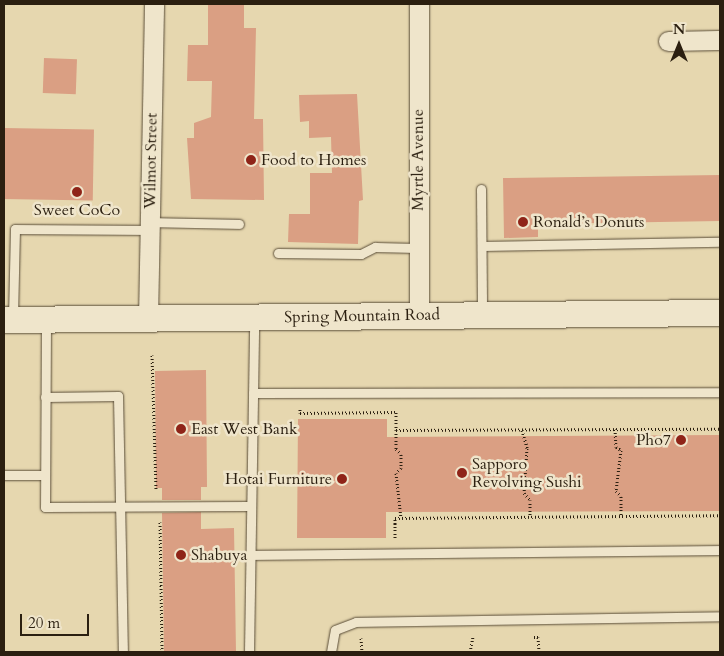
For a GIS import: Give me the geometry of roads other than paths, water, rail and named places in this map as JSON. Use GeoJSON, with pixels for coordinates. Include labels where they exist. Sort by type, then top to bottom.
{"type":"FeatureCollection","features":[{"type":"Feature","properties":{"kind":"main road","name":"Spring Mountain Road"},"geometry":{"type":"LineString","coordinates":[[8,320],[720,313]]}},
{"type":"Feature","properties":{"kind":"street","name":"Wilmot Street"},"geometry":{"type":"LineString","coordinates":[[148,318],[154,4]]}},
{"type":"Feature","properties":{"kind":"street","name":"Myrtle Avenue"},"geometry":{"type":"LineString","coordinates":[[419,4],[417,248],[419,316]]}},
{"type":"Feature","properties":{"kind":"street"},"geometry":{"type":"LineString","coordinates":[[668,41],[720,40]]}},
{"type":"Feature","properties":{"kind":"lane"},"geometry":{"type":"LineString","coordinates":[[481,189],[482,315]]}},
{"type":"Feature","properties":{"kind":"lane"},"geometry":{"type":"LineString","coordinates":[[8,320],[15,229],[239,224]]}},
{"type":"Feature","properties":{"kind":"lane"},"geometry":{"type":"LineString","coordinates":[[482,246],[720,242]]}},
{"type":"Feature","properties":{"kind":"lane"},"geometry":{"type":"LineString","coordinates":[[278,253],[361,254],[375,247],[417,248]]}},
{"type":"Feature","properties":{"kind":"lane"},"geometry":{"type":"LineString","coordinates":[[249,652],[249,506],[254,317]]}},
{"type":"Feature","properties":{"kind":"lane"},"geometry":{"type":"LineString","coordinates":[[46,320],[46,507],[249,506]]}},
{"type":"Feature","properties":{"kind":"lane"},"geometry":{"type":"LineString","coordinates":[[253,393],[720,392]]}},
{"type":"Feature","properties":{"kind":"lane"},"geometry":{"type":"LineString","coordinates":[[46,397],[118,396],[123,652]]}},
{"type":"Feature","properties":{"kind":"lane"},"geometry":{"type":"LineString","coordinates":[[4,476],[45,475]]}},
{"type":"Feature","properties":{"kind":"lane"},"geometry":{"type":"LineString","coordinates":[[250,555],[720,550]]}},
{"type":"Feature","properties":{"kind":"lane"},"geometry":{"type":"LineString","coordinates":[[332,652],[335,630],[356,622],[720,616]]}},
{"type":"Feature","properties":{"kind":"place","name":"Food to Homes"},"geometry":{"type":"Point","coordinates":[251,160]}},
{"type":"Feature","properties":{"kind":"place","name":"Sweet CoCo"},"geometry":{"type":"Point","coordinates":[77,192]}},
{"type":"Feature","properties":{"kind":"place","name":"Ronald’s Donuts"},"geometry":{"type":"Point","coordinates":[523,222]}},
{"type":"Feature","properties":{"kind":"place","name":"East West Bank"},"geometry":{"type":"Point","coordinates":[181,429]}},
{"type":"Feature","properties":{"kind":"place","name":"Pho7"},"geometry":{"type":"Point","coordinates":[681,440]}},
{"type":"Feature","properties":{"kind":"place","name":"Sapporo Revolving Sushi"},"geometry":{"type":"Point","coordinates":[462,473]}},
{"type":"Feature","properties":{"kind":"place","name":"Hotai Furniture"},"geometry":{"type":"Point","coordinates":[342,479]}},
{"type":"Feature","properties":{"kind":"place","name":"Shabuya"},"geometry":{"type":"Point","coordinates":[181,555]}}]}
